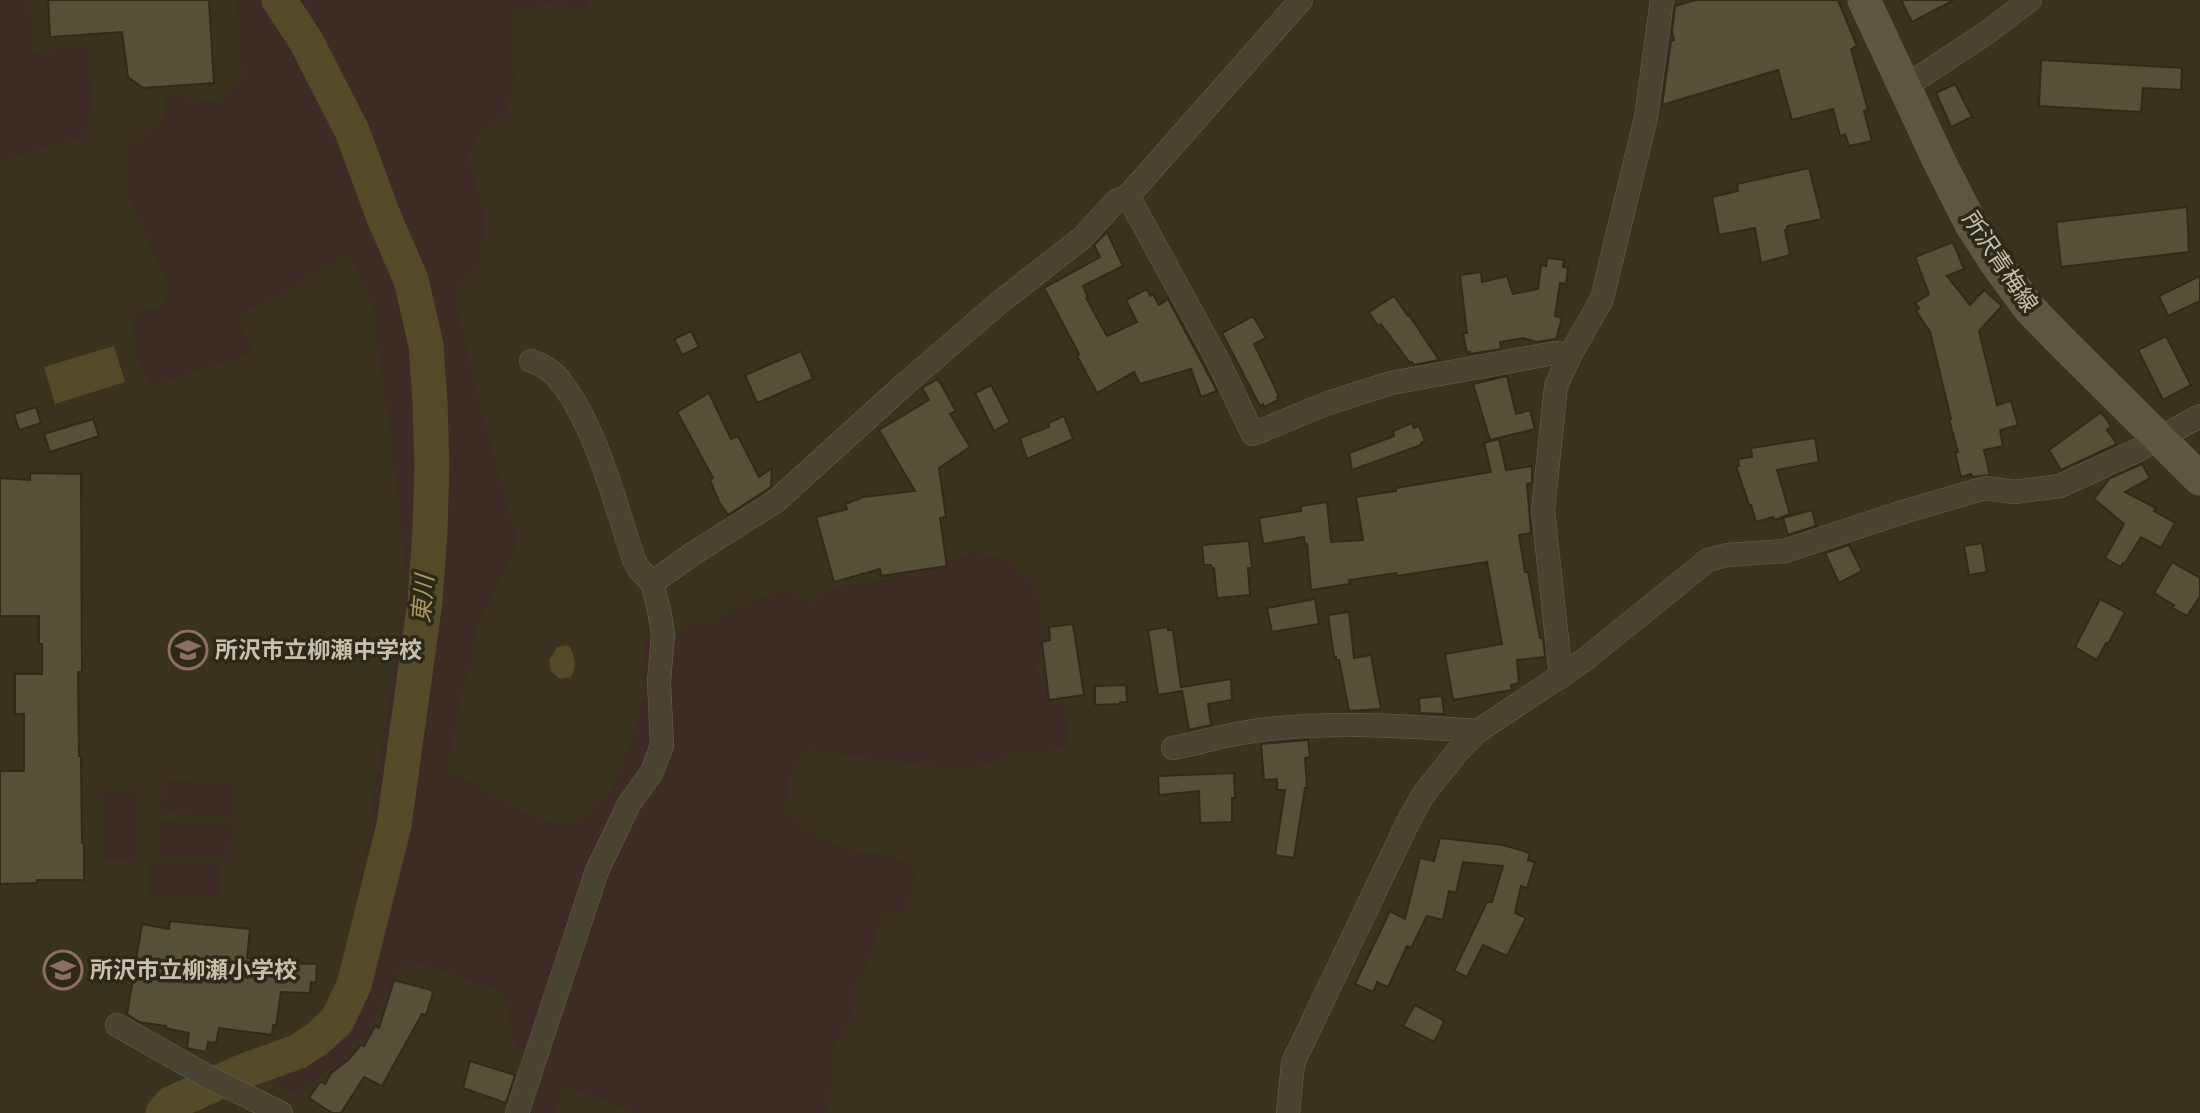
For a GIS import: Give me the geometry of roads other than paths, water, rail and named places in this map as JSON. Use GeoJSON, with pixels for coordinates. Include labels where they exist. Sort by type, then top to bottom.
{"type":"FeatureCollection","features":[{"type":"Feature","properties":{"kind":"main road","name":"所沢青梅線"},"geometry":{"type":"LineString","coordinates":[[1864,0],[1903,88],[1971,224],[2004,274],[2029,308],[2059,340],[2200,479]]}},
{"type":"Feature","properties":{"kind":"street"},"geometry":{"type":"LineString","coordinates":[[652,583],[775,501],[1000,302],[1082,238],[1116,201],[1128,196],[1301,0]]}},
{"type":"Feature","properties":{"kind":"street"},"geometry":{"type":"LineString","coordinates":[[1561,677],[1544,510],[1556,386],[1570,355],[1602,299],[1646,117],[1662,0]]}},
{"type":"Feature","properties":{"kind":"street"},"geometry":{"type":"LineString","coordinates":[[1903,88],[2031,0]]}},
{"type":"Feature","properties":{"kind":"street"},"geometry":{"type":"LineString","coordinates":[[1128,196],[1217,359],[1253,434],[1328,403],[1391,383],[1555,353],[1570,355]]}},
{"type":"Feature","properties":{"kind":"street"},"geometry":{"type":"LineString","coordinates":[[517,1113],[597,871],[629,804],[652,772],[662,745],[659,682],[663,634],[652,583],[634,560],[608,479],[583,417],[560,380],[531,360]]}},
{"type":"Feature","properties":{"kind":"street"},"geometry":{"type":"LineString","coordinates":[[1288,1113],[1293,1062],[1408,822],[1423,795],[1458,751],[1478,731],[1561,677],[1708,560],[1727,555],[1785,551],[1985,488],[2014,492],[2060,486],[2138,450],[2200,416]]}},
{"type":"Feature","properties":{"kind":"street"},"geometry":{"type":"LineString","coordinates":[[1173,748],[1248,732],[1299,727],[1365,726],[1478,731]]}},
{"type":"Feature","properties":{"kind":"street"},"geometry":{"type":"LineString","coordinates":[[117,1025],[212,1079],[281,1113]]}},
{"type":"Feature","properties":{"kind":"waterway","name":"東川"},"geometry":{"type":"LineString","coordinates":[[163,1113],[172,1103],[244,1071],[297,1052],[337,1021],[354,985],[394,825],[425,601],[432,466],[430,402],[426,345],[411,280],[383,215],[352,131],[306,41],[279,0]]}},
{"type":"Feature","properties":{"kind":"place","name":"所沢市立柳瀬中学校"},"geometry":{"type":"Point","coordinates":[188,650]}},
{"type":"Feature","properties":{"kind":"place","name":"所沢市立柳瀬小学校"},"geometry":{"type":"Point","coordinates":[63,970]}}]}
